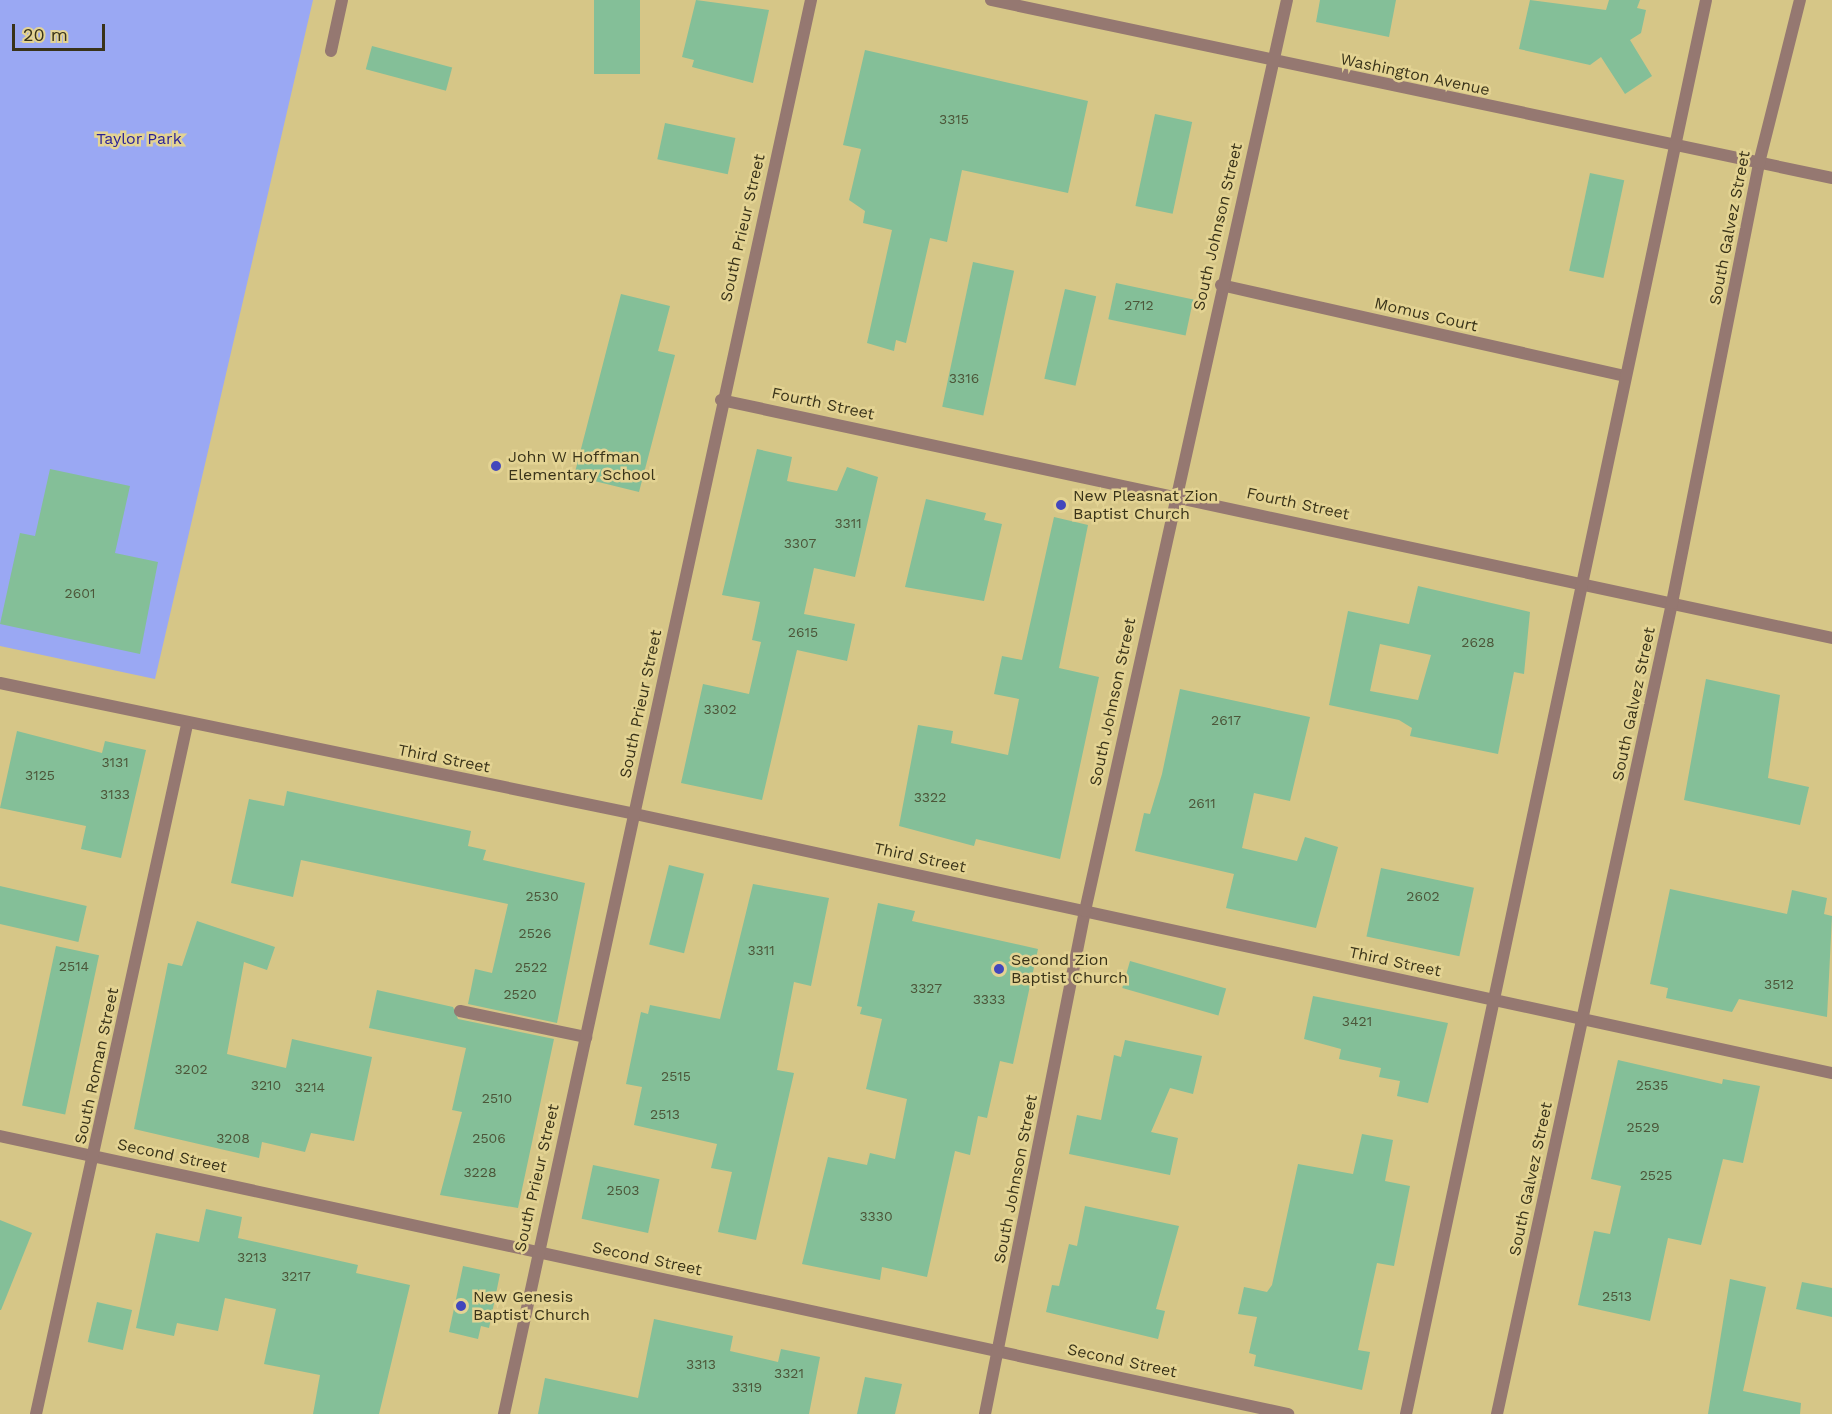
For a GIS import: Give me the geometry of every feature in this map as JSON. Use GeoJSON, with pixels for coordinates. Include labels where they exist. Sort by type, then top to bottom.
{"type":"FeatureCollection","features":[{"type":"Feature","properties":{"kind":"street"},"geometry":{"type":"LineString","coordinates":[[331,51],[342,0]]}},
{"type":"Feature","properties":{"kind":"street","name":"South Prieur Street"},"geometry":{"type":"LineString","coordinates":[[504,1414],[635,814],[721,400],[811,0]]}},
{"type":"Feature","properties":{"kind":"street","name":"Washington Avenue"},"geometry":{"type":"LineString","coordinates":[[991,0],[1674,147],[1832,178]]}},
{"type":"Feature","properties":{"kind":"street","name":"South Johnson Street"},"geometry":{"type":"LineString","coordinates":[[985,1414],[1085,911],[1221,285],[1287,0]]}},
{"type":"Feature","properties":{"kind":"street"},"geometry":{"type":"LineString","coordinates":[[1406,1414],[1706,0]]}},
{"type":"Feature","properties":{"kind":"street","name":"South Galvez Street"},"geometry":{"type":"LineString","coordinates":[[1497,1414],[1672,603],[1759,163],[1800,0]]}},
{"type":"Feature","properties":{"kind":"street","name":"Momus Court"},"geometry":{"type":"LineString","coordinates":[[1221,285],[1625,376]]}},
{"type":"Feature","properties":{"kind":"street","name":"Fourth Street"},"geometry":{"type":"LineString","coordinates":[[721,400],[1175,494],[1832,638]]}},
{"type":"Feature","properties":{"kind":"street","name":"Third Street"},"geometry":{"type":"LineString","coordinates":[[0,683],[187,725],[635,814],[1495,1002],[1832,1073]]}},
{"type":"Feature","properties":{"kind":"street","name":"South Roman Street"},"geometry":{"type":"LineString","coordinates":[[36,1414],[187,725]]}},
{"type":"Feature","properties":{"kind":"street"},"geometry":{"type":"LineString","coordinates":[[460,1011],[586,1037]]}},
{"type":"Feature","properties":{"kind":"street","name":"Second Street"},"geometry":{"type":"LineString","coordinates":[[0,1136],[1288,1414]]}},
{"type":"Feature","properties":{"kind":"green space","name":"Taylor Park"},"geometry":{"type":"Polygon","coordinates":[[[0,0],[313,0],[155,679],[0,646],[0,0]]]}},
{"type":"Feature","properties":{"kind":"building"},"geometry":{"type":"Polygon","coordinates":[[[594,0],[640,0],[640,74],[594,74],[594,0]]]}},
{"type":"Feature","properties":{"kind":"building"},"geometry":{"type":"Polygon","coordinates":[[[696,0],[769,10],[753,83],[692,67],[694,60],[682,57],[696,0]]]}},
{"type":"Feature","properties":{"kind":"building"},"geometry":{"type":"Polygon","coordinates":[[[1320,0],[1396,0],[1389,37],[1316,22],[1320,0]]]}},
{"type":"Feature","properties":{"kind":"building"},"geometry":{"type":"Polygon","coordinates":[[[1530,0],[1606,10],[1609,0],[1640,0],[1637,8],[1646,10],[1641,33],[1630,40],[1652,76],[1625,94],[1601,57],[1590,65],[1519,49],[1530,0]]]}},
{"type":"Feature","properties":{"kind":"building"},"geometry":{"type":"Polygon","coordinates":[[[372,46],[452,67],[446,91],[366,69],[372,46]]]}},
{"type":"Feature","properties":{"kind":"building"},"geometry":{"type":"Polygon","coordinates":[[[865,50],[1088,101],[1068,193],[962,170],[947,242],[930,238],[906,343],[896,340],[894,351],[867,343],[892,230],[863,223],[865,211],[849,200],[861,149],[843,145],[865,50]]]}},
{"type":"Feature","properties":{"kind":"building"},"geometry":{"type":"Polygon","coordinates":[[[1155,114],[1192,122],[1173,214],[1135,206],[1155,114]]]}},
{"type":"Feature","properties":{"kind":"building"},"geometry":{"type":"Polygon","coordinates":[[[665,123],[735,138],[728,174],[657,159],[665,123]]]}},
{"type":"Feature","properties":{"kind":"building"},"geometry":{"type":"Polygon","coordinates":[[[1590,173],[1624,180],[1603,278],[1569,271],[1590,173]]]}},
{"type":"Feature","properties":{"kind":"building"},"geometry":{"type":"Polygon","coordinates":[[[973,262],[1014,271],[983,415],[942,407],[973,262]]]}},
{"type":"Feature","properties":{"kind":"building"},"geometry":{"type":"Polygon","coordinates":[[[1116,283],[1193,299],[1186,336],[1108,319],[1116,283]]]}},
{"type":"Feature","properties":{"kind":"building"},"geometry":{"type":"Polygon","coordinates":[[[1065,289],[1096,296],[1075,386],[1044,379],[1065,289]]]}},
{"type":"Feature","properties":{"kind":"building"},"geometry":{"type":"Polygon","coordinates":[[[621,294],[670,306],[658,351],[675,355],[639,492],[574,476],[621,294]]]}},
{"type":"Feature","properties":{"kind":"building"},"geometry":{"type":"Polygon","coordinates":[[[757,449],[792,457],[787,481],[837,491],[847,467],[878,477],[855,577],[814,568],[804,614],[855,624],[847,661],[797,650],[762,800],[681,783],[703,684],[749,694],[761,642],[752,640],[760,602],[722,595],[757,449]]]}},
{"type":"Feature","properties":{"kind":"building"},"geometry":{"type":"Polygon","coordinates":[[[50,469],[130,486],[115,553],[158,562],[140,654],[0,624],[20,533],[35,536],[50,469]]]}},
{"type":"Feature","properties":{"kind":"building"},"geometry":{"type":"Polygon","coordinates":[[[926,499],[986,513],[984,520],[1002,524],[984,601],[905,587],[926,499]]]}},
{"type":"Feature","properties":{"kind":"building"},"geometry":{"type":"Polygon","coordinates":[[[1054,517],[1088,525],[1059,668],[1099,677],[1060,859],[976,839],[974,846],[899,826],[918,725],[953,731],[951,743],[1008,755],[1019,699],[994,694],[1002,656],[1022,660],[1054,517]]]}},
{"type":"Feature","properties":{"kind":"building"},"geometry":{"type":"Polygon","coordinates":[[[1418,586],[1530,612],[1524,674],[1514,672],[1498,754],[1410,736],[1412,728],[1399,720],[1329,705],[1348,611],[1409,624],[1418,586]],[[1380,644],[1370,691],[1418,700],[1431,655],[1380,644]]]}},
{"type":"Feature","properties":{"kind":"building"},"geometry":{"type":"Polygon","coordinates":[[[1706,679],[1780,695],[1768,778],[1809,787],[1800,825],[1684,800],[1706,679]]]}},
{"type":"Feature","properties":{"kind":"building"},"geometry":{"type":"Polygon","coordinates":[[[1180,689],[1310,717],[1290,801],[1254,793],[1242,848],[1297,861],[1305,837],[1338,847],[1316,928],[1226,908],[1234,874],[1135,851],[1144,813],[1150,814],[1162,774],[1180,689]]]}},
{"type":"Feature","properties":{"kind":"building"},"geometry":{"type":"Polygon","coordinates":[[[17,731],[102,753],[105,741],[146,750],[121,858],[81,849],[86,826],[0,808],[17,731]]]}},
{"type":"Feature","properties":{"kind":"building"},"geometry":{"type":"Polygon","coordinates":[[[287,791],[471,831],[468,846],[486,850],[483,860],[585,883],[557,1023],[468,1004],[475,969],[492,973],[508,904],[301,860],[293,897],[231,883],[249,799],[284,806],[287,791]]]}},
{"type":"Feature","properties":{"kind":"building"},"geometry":{"type":"Polygon","coordinates":[[[669,865],[704,874],[684,953],[649,945],[669,865]]]}},
{"type":"Feature","properties":{"kind":"building"},"geometry":{"type":"Polygon","coordinates":[[[1381,868],[1474,888],[1459,956],[1366,936],[1381,868]]]}},
{"type":"Feature","properties":{"kind":"building"},"geometry":{"type":"Polygon","coordinates":[[[753,884],[829,898],[811,986],[794,982],[777,1070],[794,1073],[756,1240],[718,1232],[732,1172],[711,1168],[717,1144],[634,1125],[642,1087],[626,1084],[641,1012],[648,1014],[650,1005],[720,1019],[753,884]]]}},
{"type":"Feature","properties":{"kind":"building"},"geometry":{"type":"Polygon","coordinates":[[[0,886],[87,906],[78,942],[0,924],[0,886]]]}},
{"type":"Feature","properties":{"kind":"building"},"geometry":{"type":"Polygon","coordinates":[[[1670,889],[1787,914],[1792,890],[1827,898],[1824,914],[1832,916],[1827,1017],[1739,999],[1732,1012],[1666,998],[1668,988],[1650,984],[1670,889]]]}},
{"type":"Feature","properties":{"kind":"building"},"geometry":{"type":"Polygon","coordinates":[[[878,903],[915,911],[912,921],[1038,949],[1013,1064],[1000,1061],[987,1118],[978,1116],[970,1155],[955,1151],[927,1277],[882,1267],[880,1280],[802,1264],[828,1157],[867,1165],[870,1153],[895,1159],[907,1099],[866,1089],[882,1019],[860,1014],[862,1007],[857,1006],[878,903]]]}},
{"type":"Feature","properties":{"kind":"building"},"geometry":{"type":"Polygon","coordinates":[[[197,921],[275,947],[267,970],[244,962],[227,1054],[286,1068],[292,1039],[372,1057],[354,1141],[311,1133],[305,1152],[262,1142],[259,1158],[134,1129],[168,963],[182,966],[197,921]]]}},
{"type":"Feature","properties":{"kind":"building"},"geometry":{"type":"Polygon","coordinates":[[[56,946],[99,955],[65,1115],[22,1105],[56,946]]]}},
{"type":"Feature","properties":{"kind":"building"},"geometry":{"type":"Polygon","coordinates":[[[1130,961],[1226,989],[1218,1015],[1122,988],[1130,961]]]}},
{"type":"Feature","properties":{"kind":"building"},"geometry":{"type":"Polygon","coordinates":[[[377,990],[453,1007],[458,1019],[554,1039],[518,1208],[440,1195],[462,1112],[452,1110],[466,1048],[369,1028],[377,990]]]}},
{"type":"Feature","properties":{"kind":"building"},"geometry":{"type":"Polygon","coordinates":[[[1313,996],[1448,1023],[1428,1103],[1397,1096],[1400,1081],[1379,1077],[1381,1068],[1339,1059],[1341,1049],[1304,1039],[1313,996]]]}},
{"type":"Feature","properties":{"kind":"building"},"geometry":{"type":"Polygon","coordinates":[[[1125,1040],[1202,1056],[1193,1094],[1170,1088],[1151,1132],[1178,1138],[1170,1175],[1069,1154],[1077,1115],[1101,1120],[1114,1055],[1121,1057],[1125,1040]]]}},
{"type":"Feature","properties":{"kind":"building"},"geometry":{"type":"Polygon","coordinates":[[[1618,1060],[1722,1084],[1723,1079],[1760,1086],[1743,1163],[1723,1159],[1701,1245],[1668,1238],[1650,1321],[1578,1305],[1594,1231],[1610,1234],[1621,1186],[1591,1179],[1618,1060]]]}},
{"type":"Feature","properties":{"kind":"building"},"geometry":{"type":"Polygon","coordinates":[[[1362,1134],[1393,1140],[1385,1181],[1410,1186],[1394,1266],[1377,1263],[1358,1350],[1370,1352],[1362,1390],[1254,1366],[1256,1355],[1249,1353],[1257,1317],[1238,1314],[1244,1287],[1267,1292],[1272,1285],[1298,1164],[1353,1174],[1362,1134]]]}},
{"type":"Feature","properties":{"kind":"building"},"geometry":{"type":"Polygon","coordinates":[[[593,1165],[660,1179],[648,1233],[582,1219],[593,1165]]]}},
{"type":"Feature","properties":{"kind":"building"},"geometry":{"type":"Polygon","coordinates":[[[1085,1206],[1179,1226],[1156,1309],[1165,1311],[1158,1339],[1046,1312],[1052,1285],[1059,1286],[1069,1244],[1077,1246],[1085,1206]]]}},
{"type":"Feature","properties":{"kind":"building"},"geometry":{"type":"Polygon","coordinates":[[[206,1209],[242,1217],[238,1238],[358,1265],[356,1273],[410,1285],[379,1414],[313,1414],[320,1375],[264,1364],[276,1309],[225,1298],[218,1331],[177,1323],[174,1336],[136,1328],[156,1233],[199,1242],[206,1209]]]}},
{"type":"Feature","properties":{"kind":"building"},"geometry":{"type":"Polygon","coordinates":[[[0,1220],[32,1233],[1,1310],[0,1310],[0,1220]]]}},
{"type":"Feature","properties":{"kind":"building"},"geometry":{"type":"Polygon","coordinates":[[[463,1266],[500,1274],[489,1328],[481,1326],[478,1339],[449,1332],[463,1266]]]}},
{"type":"Feature","properties":{"kind":"building"},"geometry":{"type":"Polygon","coordinates":[[[1730,1279],[1766,1287],[1743,1391],[1801,1403],[1800,1414],[1708,1414],[1730,1279]]]}},
{"type":"Feature","properties":{"kind":"building"},"geometry":{"type":"Polygon","coordinates":[[[1802,1282],[1832,1288],[1832,1317],[1796,1309],[1802,1282]]]}},
{"type":"Feature","properties":{"kind":"building"},"geometry":{"type":"Polygon","coordinates":[[[97,1302],[132,1310],[123,1350],[88,1342],[97,1302]]]}},
{"type":"Feature","properties":{"kind":"building"},"geometry":{"type":"Polygon","coordinates":[[[654,1319],[733,1336],[730,1351],[778,1362],[781,1349],[820,1357],[809,1414],[538,1414],[545,1378],[638,1398],[654,1319]]]}},
{"type":"Feature","properties":{"kind":"building"},"geometry":{"type":"Polygon","coordinates":[[[865,1377],[902,1384],[895,1414],[857,1414],[865,1377]]]}},
{"type":"Feature","properties":{"kind":"place","name":"John W Hoffman Elementary School"},"geometry":{"type":"Point","coordinates":[496,466]}},
{"type":"Feature","properties":{"kind":"place","name":"New Pleasnat Zion Baptist Church"},"geometry":{"type":"Point","coordinates":[1061,505]}},
{"type":"Feature","properties":{"kind":"place","name":"Second Zion Baptist Church"},"geometry":{"type":"Point","coordinates":[999,969]}},
{"type":"Feature","properties":{"kind":"place","name":"New Genesis Baptist Church"},"geometry":{"type":"Point","coordinates":[461,1306]}}]}
